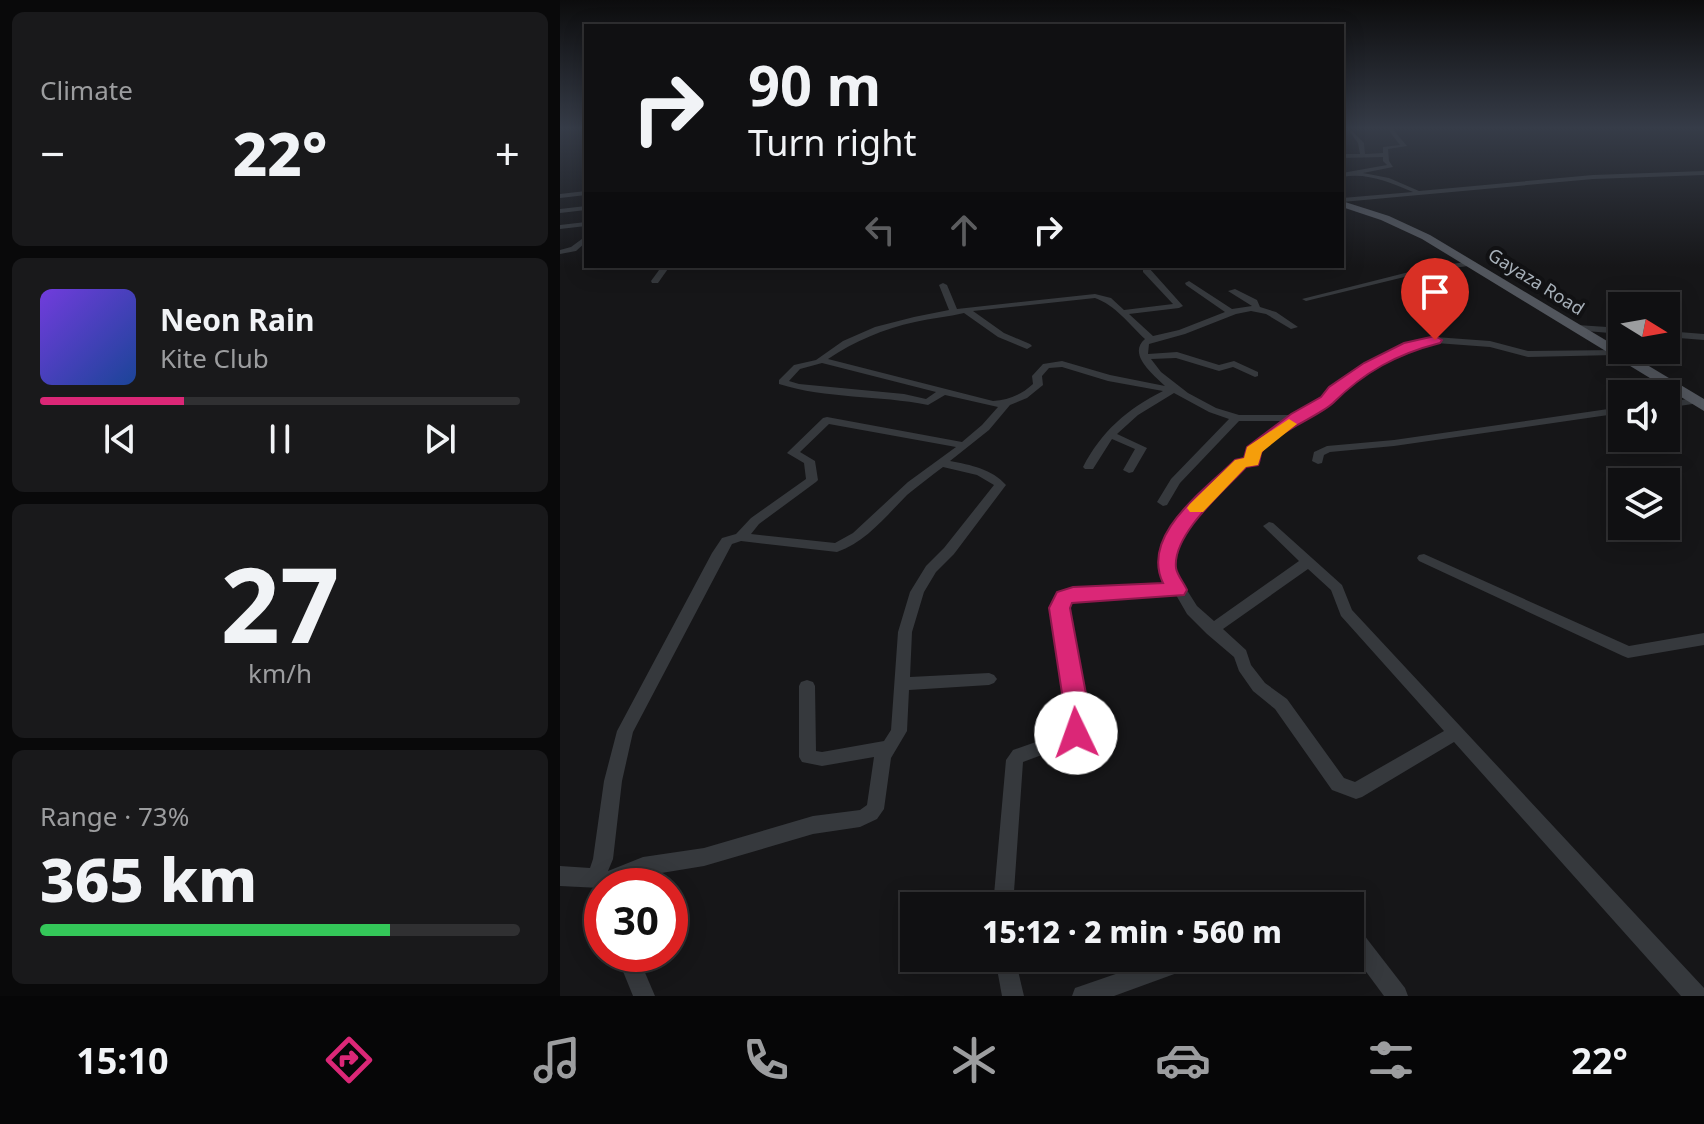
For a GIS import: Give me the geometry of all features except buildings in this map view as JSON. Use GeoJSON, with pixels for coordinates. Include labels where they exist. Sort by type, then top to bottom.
{"type":"FeatureCollection","features":[{"type":"Feature","properties":{"kind":"main road","name":"Gayaza Road"},"geometry":{"type":"LineString","coordinates":[[1344,203],[1405,227],[1472,263],[1608,348]]}},
{"type":"Feature","properties":{"kind":"main road","name":"Gayaza Road"},"geometry":{"type":"LineString","coordinates":[[1635,364],[1700,404]]}},
{"type":"Feature","properties":{"kind":"street"},"geometry":{"type":"LineString","coordinates":[[1357,173],[1387,179],[1420,192]]}},
{"type":"Feature","properties":{"kind":"street"},"geometry":{"type":"LineString","coordinates":[[1344,202],[1593,177],[1691,173]]}},
{"type":"Feature","properties":{"kind":"street"},"geometry":{"type":"LineString","coordinates":[[560,196],[584,193]]}},
{"type":"Feature","properties":{"kind":"street"},"geometry":{"type":"LineString","coordinates":[[560,211],[584,208]]}},
{"type":"Feature","properties":{"kind":"street"},"geometry":{"type":"LineString","coordinates":[[560,227],[584,224]]}},
{"type":"Feature","properties":{"kind":"street"},"geometry":{"type":"LineString","coordinates":[[560,252],[573,249],[584,240]]}},
{"type":"Feature","properties":{"kind":"street"},"geometry":{"type":"LineString","coordinates":[[1306,299],[1425,270],[1472,263]]}},
{"type":"Feature","properties":{"kind":"street"},"geometry":{"type":"LineString","coordinates":[[655,281],[665,268]]}},
{"type":"Feature","properties":{"kind":"street"},"geometry":{"type":"LineString","coordinates":[[1120,313],[1179,306],[1146,270]]}},
{"type":"Feature","properties":{"kind":"street"},"geometry":{"type":"LineString","coordinates":[[1189,283],[1232,313]]}},
{"type":"Feature","properties":{"kind":"street"},"geometry":{"type":"LineString","coordinates":[[943,285],[955,313]]}},
{"type":"Feature","properties":{"kind":"street"},"geometry":{"type":"LineString","coordinates":[[1232,291],[1294,327]]}},
{"type":"Feature","properties":{"kind":"street"},"geometry":{"type":"LineString","coordinates":[[943,392],[928,402],[798,387],[782,382],[797,367],[821,361],[841,346],[879,330],[930,315],[1105,297],[1151,339]]}},
{"type":"Feature","properties":{"kind":"street"},"geometry":{"type":"LineString","coordinates":[[1257,308],[1151,339],[1142,346],[1144,357],[1156,375],[1177,391],[1215,410],[1236,418],[1296,418]]}},
{"type":"Feature","properties":{"kind":"street"},"geometry":{"type":"LineString","coordinates":[[967,311],[1001,335],[1027,346]]}},
{"type":"Feature","properties":{"kind":"street"},"geometry":{"type":"LineString","coordinates":[[1577,328],[1608,330]]}},
{"type":"Feature","properties":{"kind":"street"},"geometry":{"type":"LineString","coordinates":[[1680,335],[1704,337]]}},
{"type":"Feature","properties":{"kind":"street"},"geometry":{"type":"LineString","coordinates":[[1456,732],[1365,788],[1356,791],[1338,784],[1281,704],[1259,687],[1244,667],[1241,654],[1212,630],[1177,590],[1166,568],[1169,549],[1181,524],[1241,463],[1252,461],[1253,450],[1379,360],[1429,341],[1473,341],[1524,354],[1608,352]]}},
{"type":"Feature","properties":{"kind":"street"},"geometry":{"type":"LineString","coordinates":[[1144,357],[1177,355],[1219,368],[1234,364],[1255,374]]}},
{"type":"Feature","properties":{"kind":"street"},"geometry":{"type":"LineString","coordinates":[[821,361],[943,392],[1005,404]]}},
{"type":"Feature","properties":{"kind":"street"},"geometry":{"type":"LineString","coordinates":[[604,868],[613,781],[625,731],[727,541],[741,537],[837,548],[851,541],[991,424],[1005,404],[1033,391],[1038,385],[1037,376],[1046,366],[1058,363],[1077,371],[1177,391]]}},
{"type":"Feature","properties":{"kind":"street"},"geometry":{"type":"LineString","coordinates":[[1089,467],[1097,448],[1109,434],[1177,391]]}},
{"type":"Feature","properties":{"kind":"street"},"geometry":{"type":"LineString","coordinates":[[1680,405],[1700,404]]}},
{"type":"Feature","properties":{"kind":"street"},"geometry":{"type":"LineString","coordinates":[[1318,461],[1318,454],[1327,449],[1394,443],[1608,412]]}},
{"type":"Feature","properties":{"kind":"street"},"geometry":{"type":"LineString","coordinates":[[1163,502],[1175,481],[1236,418]]}},
{"type":"Feature","properties":{"kind":"street"},"geometry":{"type":"LineString","coordinates":[[741,537],[755,521],[812,480],[809,461],[793,453],[827,420],[963,445]]}},
{"type":"Feature","properties":{"kind":"street"},"geometry":{"type":"LineString","coordinates":[[1109,434],[1141,448],[1129,470]]}},
{"type":"Feature","properties":{"kind":"street"},"geometry":{"type":"LineString","coordinates":[[631,868],[667,860],[704,857],[789,830],[870,816],[879,801],[880,766],[887,748],[899,731],[905,632],[917,592],[931,569],[949,551],[1000,485],[995,479],[971,470],[941,463]]}},
{"type":"Feature","properties":{"kind":"street"},"geometry":{"type":"LineString","coordinates":[[1269,526],[1339,591],[1346,612],[1696,996]]}},
{"type":"Feature","properties":{"kind":"street"},"geometry":{"type":"LineString","coordinates":[[1424,558],[1628,652],[1704,639]]}},
{"type":"Feature","properties":{"kind":"street"},"geometry":{"type":"LineString","coordinates":[[1212,630],[1309,561]]}},
{"type":"Feature","properties":{"kind":"street"},"geometry":{"type":"LineString","coordinates":[[1004,892],[1015,760],[1019,755],[1073,736],[1080,726],[1061,602],[1073,594],[1177,590]]}},
{"type":"Feature","properties":{"kind":"street"},"geometry":{"type":"LineString","coordinates":[[903,684],[989,679]]}},
{"type":"Feature","properties":{"kind":"street"},"geometry":{"type":"LineString","coordinates":[[807,686],[808,757],[822,759],[887,748]]}},
{"type":"Feature","properties":{"kind":"street"},"geometry":{"type":"LineString","coordinates":[[560,876],[584,879]]}},
{"type":"Feature","properties":{"kind":"street"},"geometry":{"type":"LineString","coordinates":[[1364,952],[1397,996]]}},
{"type":"Feature","properties":{"kind":"street"},"geometry":{"type":"LineString","coordinates":[[634,972],[644,996]]}},
{"type":"Feature","properties":{"kind":"street"},"geometry":{"type":"LineString","coordinates":[[1008,972],[1013,996]]}},
{"type":"Feature","properties":{"kind":"street"},"geometry":{"type":"LineString","coordinates":[[1083,996],[1152,972]]}},
{"type":"Feature","properties":{"kind":"slow traffic"},"geometry":{"type":"LineString","coordinates":[[1197,508],[1241,463],[1252,461],[1253,450],[1289,424]]}},
{"type":"Feature","properties":{"kind":"route"},"geometry":{"type":"LineString","coordinates":[[1076,733],[1080,726],[1059,608],[1064,598],[1073,594],[1093,596],[1141,590],[1177,590],[1166,568],[1171,541],[1181,524],[1241,463],[1252,461],[1253,450],[1296,418],[1330,398],[1334,390],[1369,366],[1409,346],[1435,340]]}}]}
